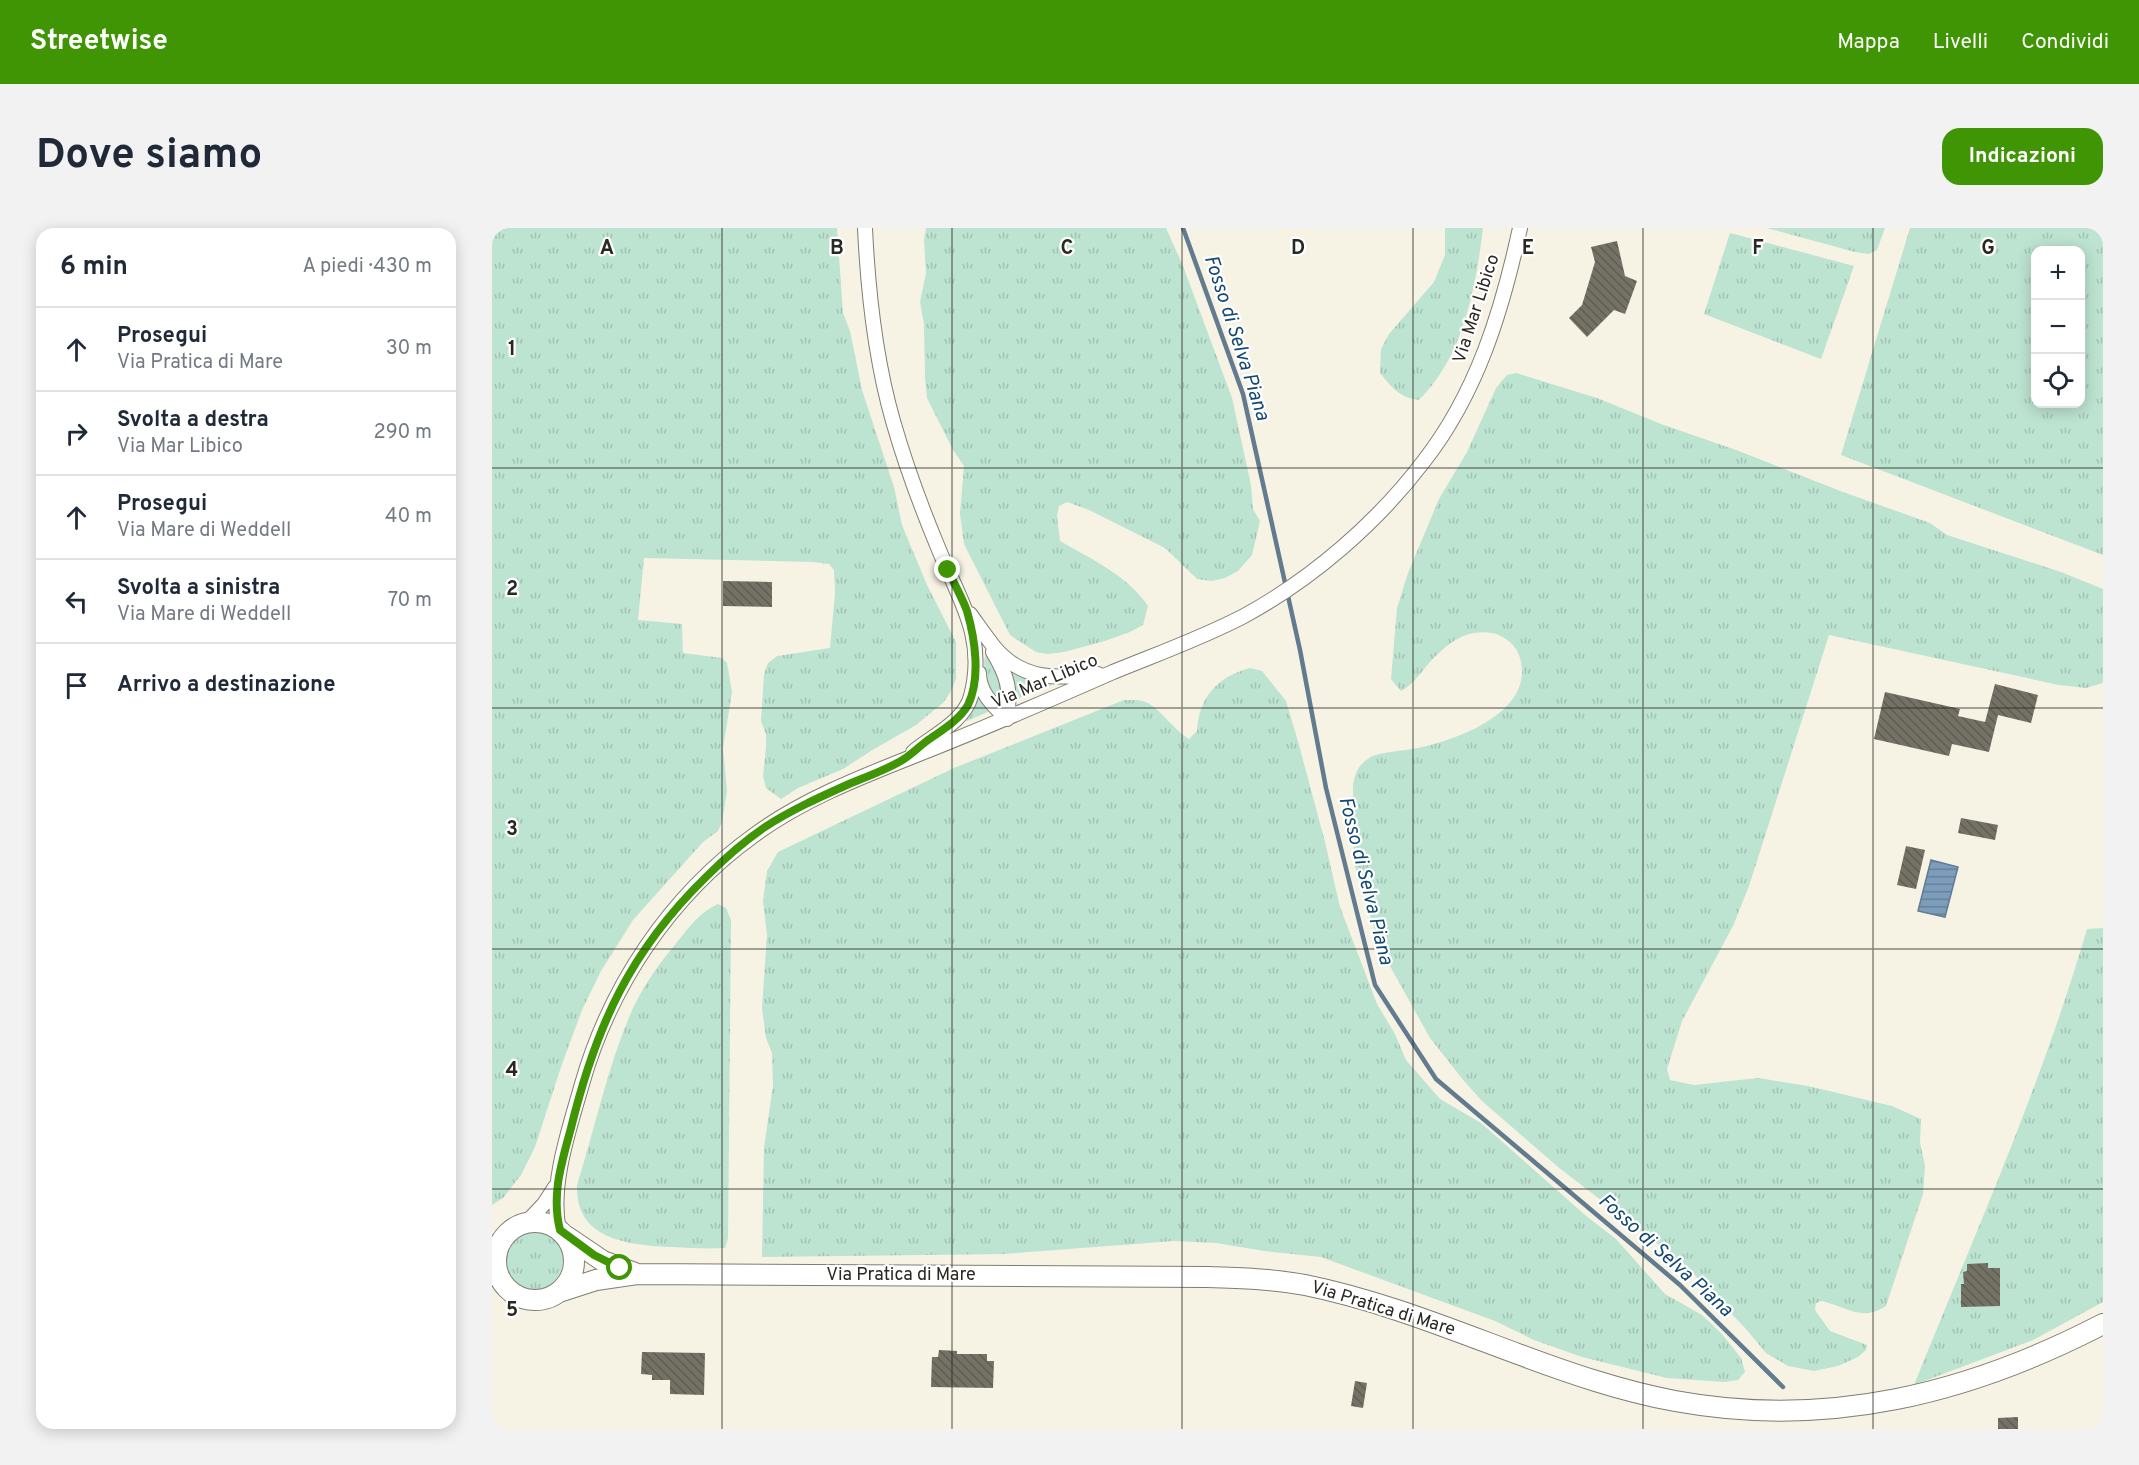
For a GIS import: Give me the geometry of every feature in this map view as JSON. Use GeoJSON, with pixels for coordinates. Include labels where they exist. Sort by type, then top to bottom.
{"type":"FeatureCollection","features":[{"type":"Feature","properties":{"kind":"street"},"geometry":{"type":"LineString","coordinates":[[865,228],[872,318],[893,420],[921,504],[944,562],[966,610],[1003,669],[1009,684],[1010,699],[1007,719]]}},
{"type":"Feature","properties":{"kind":"street","name":"Via Mar Libico"},"geometry":{"type":"LineString","coordinates":[[562,1233],[556,1210],[557,1182],[581,1087],[609,1011],[634,964],[668,918],[723,859],[765,827],[813,801],[1209,633],[1267,602],[1303,578],[1383,508],[1415,473],[1441,437],[1464,398],[1486,351],[1500,308],[1520,228]]}},
{"type":"Feature","properties":{"kind":"street"},"geometry":{"type":"LineString","coordinates":[[966,610],[998,651],[1030,673],[1062,678],[1114,672]]}},
{"type":"Feature","properties":{"kind":"street"},"geometry":{"type":"LineString","coordinates":[[966,610],[979,661],[979,680],[982,690],[1007,719]]}},
{"type":"Feature","properties":{"kind":"street"},"geometry":{"type":"LineString","coordinates":[[901,762],[950,725],[967,707],[975,663],[974,640],[966,610]]}},
{"type":"Feature","properties":{"kind":"street","name":"Via Mar Libico"},"geometry":{"type":"LineString","coordinates":[[526,1222],[544,1204],[557,1182]]}},
{"type":"Feature","properties":{"kind":"street"},"geometry":{"type":"LineString","coordinates":[[526,1222],[538,1222],[549,1224],[562,1233],[572,1246],[575,1258],[574,1270],[562,1291],[552,1297],[531,1300],[513,1294],[499,1284],[496,1245],[507,1233],[526,1222]]}},
{"type":"Feature","properties":{"kind":"street","name":"Via Pratica di Mare"},"geometry":{"type":"LineString","coordinates":[[562,1233],[603,1261],[637,1274]]}},
{"type":"Feature","properties":{"kind":"street","name":"Via Pratica di Mare"},"geometry":{"type":"LineString","coordinates":[[562,1291],[596,1280],[637,1274],[1195,1277],[1273,1281],[1328,1290],[1386,1306],[1628,1390],[1704,1406],[1777,1410],[1857,1407],[1921,1396],[2010,1367],[2103,1324]]}},
{"type":"Feature","properties":{"kind":"green space"},"geometry":{"type":"Polygon","coordinates":[[[492,228],[837,228],[843,313],[850,331],[862,390],[894,487],[902,525],[927,585],[956,642],[956,679],[944,702],[916,725],[843,769],[798,788],[781,799],[766,788],[763,776],[766,747],[766,734],[761,721],[764,674],[768,663],[777,656],[830,648],[835,593],[834,570],[829,564],[813,562],[644,558],[638,620],[682,624],[683,653],[722,658],[727,663],[732,692],[723,748],[727,791],[722,822],[718,831],[703,842],[633,920],[601,971],[582,1010],[535,1147],[521,1175],[503,1198],[492,1205],[492,228]]]}},
{"type":"Feature","properties":{"kind":"green space"},"geometry":{"type":"Polygon","coordinates":[[[926,228],[1166,228],[1183,266],[1232,398],[1251,485],[1253,509],[1260,521],[1252,555],[1238,571],[1225,578],[1212,581],[1197,579],[1165,548],[1089,510],[1067,502],[1059,506],[1057,516],[1060,541],[1108,569],[1130,585],[1148,606],[1143,625],[1105,641],[1048,654],[1036,652],[1010,635],[964,544],[960,514],[964,466],[953,450],[927,398],[924,324],[920,302],[926,273],[924,240],[926,228]]]}},
{"type":"Feature","properties":{"kind":"green space"},"geometry":{"type":"Polygon","coordinates":[[[1445,228],[1483,228],[1476,274],[1465,320],[1447,363],[1419,400],[1412,399],[1392,387],[1380,373],[1381,349],[1389,334],[1434,282],[1445,255],[1445,228]]]}},
{"type":"Feature","properties":{"kind":"green space"},"geometry":{"type":"Polygon","coordinates":[[[1767,228],[1885,228],[1877,250],[1869,254],[1767,228]]]}},
{"type":"Feature","properties":{"kind":"green space"},"geometry":{"type":"Polygon","coordinates":[[[1910,228],[2099,228],[2103,232],[2103,555],[1841,455],[1910,228]]]}},
{"type":"Feature","properties":{"kind":"green space"},"geometry":{"type":"Polygon","coordinates":[[[1730,233],[1854,266],[1821,359],[1704,314],[1730,233]]]}},
{"type":"Feature","properties":{"kind":"green space"},"geometry":{"type":"Polygon","coordinates":[[[1516,373],[1597,398],[1661,424],[1930,523],[1947,535],[2061,572],[2103,589],[2103,683],[2086,688],[2059,685],[1829,635],[1749,886],[1733,926],[1682,1021],[1667,1069],[1670,1080],[1694,1085],[1758,1078],[1808,1086],[1892,1106],[1921,1119],[1920,1143],[1925,1166],[1923,1194],[1886,1306],[1877,1311],[1862,1313],[1822,1301],[1816,1303],[1815,1310],[1830,1331],[1867,1345],[1866,1350],[1858,1357],[1838,1366],[1814,1371],[1788,1366],[1766,1353],[1685,1265],[1558,1167],[1482,1101],[1430,1038],[1385,957],[1371,919],[1365,892],[1354,864],[1353,785],[1356,773],[1365,761],[1374,756],[1438,743],[1493,718],[1507,705],[1517,691],[1522,674],[1519,655],[1515,648],[1500,636],[1482,632],[1465,635],[1450,643],[1413,682],[1401,691],[1391,679],[1397,608],[1408,573],[1439,499],[1467,452],[1496,388],[1507,375],[1516,373]]]}},
{"type":"Feature","properties":{"kind":"green space"},"geometry":{"type":"Polygon","coordinates":[[[987,651],[1001,681],[1003,704],[1001,705],[986,680],[984,664],[987,651]]]}},
{"type":"Feature","properties":{"kind":"green space"},"geometry":{"type":"Polygon","coordinates":[[[1011,668],[1051,683],[1051,685],[1015,700],[1008,670],[1011,668]]]}},
{"type":"Feature","properties":{"kind":"green space"},"geometry":{"type":"Polygon","coordinates":[[[1250,668],[1262,671],[1286,701],[1325,842],[1340,907],[1377,1004],[1395,1034],[1406,1060],[1440,1099],[1481,1123],[1585,1215],[1616,1239],[1665,1294],[1702,1315],[1722,1334],[1741,1358],[1745,1372],[1738,1380],[1725,1382],[1667,1378],[1582,1357],[1534,1340],[1495,1321],[1321,1257],[1216,1243],[1174,1241],[1004,1254],[762,1257],[764,1147],[773,1086],[772,1053],[766,1038],[762,1008],[767,935],[763,901],[767,871],[778,852],[954,768],[1124,700],[1139,700],[1148,703],[1189,739],[1197,731],[1201,708],[1212,690],[1228,677],[1250,668]]]}},
{"type":"Feature","properties":{"kind":"green space"},"geometry":{"type":"Polygon","coordinates":[[[980,696],[990,711],[967,721],[965,718],[980,696]]]}},
{"type":"Feature","properties":{"kind":"green space"},"geometry":{"type":"Polygon","coordinates":[[[718,904],[726,908],[731,920],[728,1238],[725,1248],[657,1246],[624,1241],[595,1229],[585,1218],[579,1204],[577,1185],[610,1072],[634,1006],[654,972],[687,930],[701,915],[718,904]]]}},
{"type":"Feature","properties":{"kind":"green space"},"geometry":{"type":"Polygon","coordinates":[[[2103,928],[2103,1302],[2033,1340],[1914,1385],[2028,1102],[2087,929],[2103,928]]]}},
{"type":"Feature","properties":{"kind":"green space"},"geometry":{"type":"Polygon","coordinates":[[[527,1230],[539,1230],[555,1238],[561,1248],[563,1260],[561,1272],[555,1282],[539,1290],[527,1290],[511,1282],[503,1266],[503,1254],[511,1238],[527,1230]]]}},
{"type":"Feature","properties":{"kind":"water"},"geometry":{"type":"Polygon","coordinates":[[[1931,860],[1958,867],[1945,917],[1918,911],[1931,860]]]}},
{"type":"Feature","properties":{"kind":"building"},"geometry":{"type":"Polygon","coordinates":[[[1617,241],[1625,276],[1637,281],[1625,314],[1614,310],[1587,337],[1569,318],[1582,305],[1595,262],[1591,247],[1617,241]]]}},
{"type":"Feature","properties":{"kind":"building"},"geometry":{"type":"Polygon","coordinates":[[[723,581],[772,582],[772,607],[723,606],[723,581]]]}},
{"type":"Feature","properties":{"kind":"building"},"geometry":{"type":"Polygon","coordinates":[[[1995,684],[2038,695],[2031,723],[1998,715],[1989,752],[1952,744],[1949,756],[1874,739],[1885,692],[1960,709],[1958,716],[1985,722],[1995,684]]]}},
{"type":"Feature","properties":{"kind":"building"},"geometry":{"type":"Polygon","coordinates":[[[1961,818],[1998,825],[1995,840],[1958,833],[1961,818]]]}},
{"type":"Feature","properties":{"kind":"building"},"geometry":{"type":"Polygon","coordinates":[[[1906,846],[1925,850],[1916,889],[1897,885],[1906,846]]]}},
{"type":"Feature","properties":{"kind":"building"},"geometry":{"type":"Polygon","coordinates":[[[1988,1263],[1988,1268],[2000,1268],[2000,1306],[1961,1307],[1961,1284],[1964,1284],[1963,1272],[1967,1271],[1967,1264],[1988,1263]]]}},
{"type":"Feature","properties":{"kind":"building"},"geometry":{"type":"Polygon","coordinates":[[[939,1350],[957,1351],[957,1354],[987,1354],[987,1361],[994,1361],[993,1388],[931,1387],[932,1357],[938,1357],[939,1350]]]}},
{"type":"Feature","properties":{"kind":"building"},"geometry":{"type":"Polygon","coordinates":[[[642,1352],[705,1353],[704,1395],[670,1394],[670,1380],[652,1380],[652,1375],[641,1374],[642,1352]]]}},
{"type":"Feature","properties":{"kind":"building"},"geometry":{"type":"Polygon","coordinates":[[[1355,1381],[1367,1383],[1363,1408],[1351,1406],[1355,1381]]]}},
{"type":"Feature","properties":{"kind":"building"},"geometry":{"type":"Polygon","coordinates":[[[2018,1417],[2018,1429],[1998,1429],[1998,1418],[2018,1417]]]}},
{"type":"Feature","properties":{"kind":"waterway","name":"Fosso di Selva Piana"},"geometry":{"type":"LineString","coordinates":[[1183,228],[1243,394],[1300,650],[1326,788],[1375,985],[1436,1079],[1680,1285],[1783,1387]]}},
{"type":"Feature","properties":{"kind":"route"},"geometry":{"type":"LineString","coordinates":[[620,1268],[584,1249],[560,1230],[555,1204],[557,1182],[581,1087],[609,1011],[634,964],[658,930],[723,859],[765,827],[798,809],[901,762],[928,739],[950,725],[967,707],[974,674],[974,640],[966,610],[948,570]]}}]}
